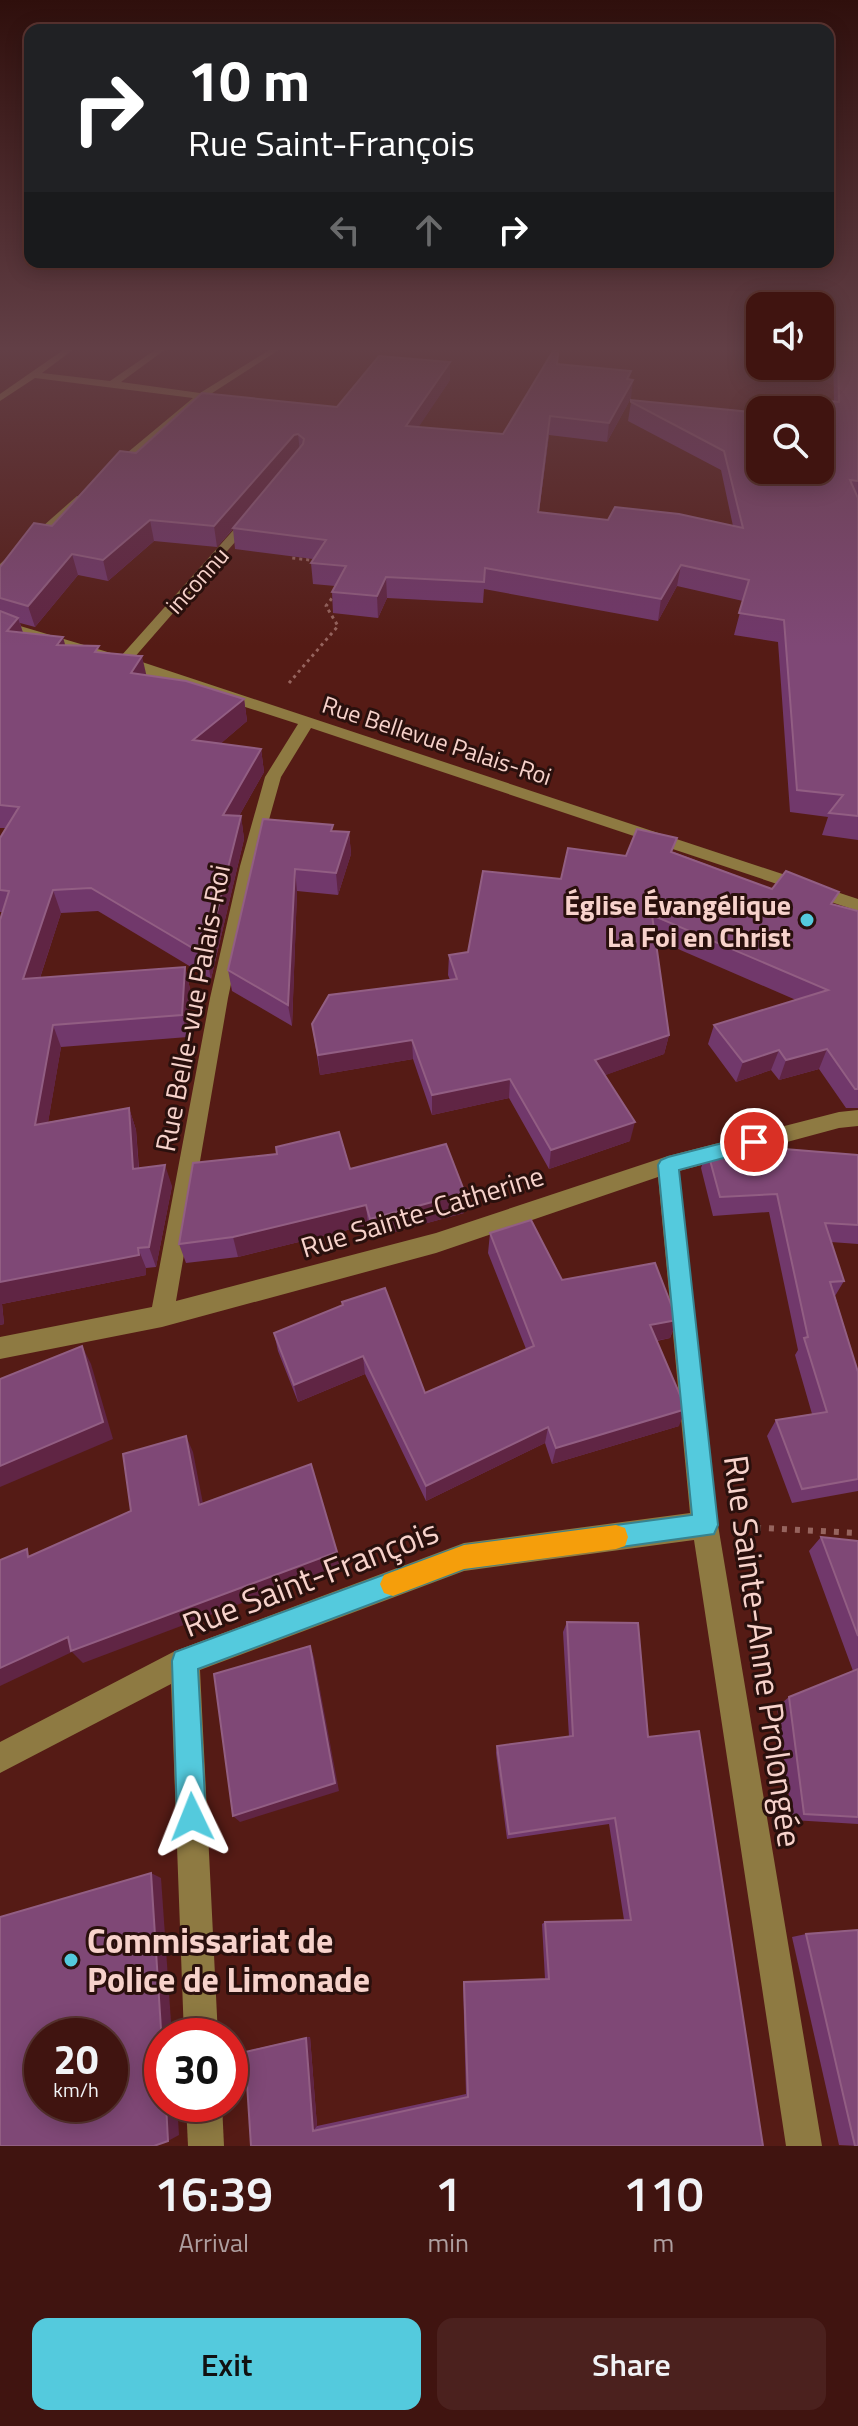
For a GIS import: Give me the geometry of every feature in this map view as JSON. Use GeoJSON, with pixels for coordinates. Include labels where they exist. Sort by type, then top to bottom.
{"type":"FeatureCollection","features":[{"type":"Feature","properties":{"kind":"street"},"geometry":{"type":"LineString","coordinates":[[104,478],[140,446]]}},
{"type":"Feature","properties":{"kind":"street"},"geometry":{"type":"LineString","coordinates":[[0,570],[93,488]]}},
{"type":"Feature","properties":{"kind":"street","name":"inconnu"},"geometry":{"type":"LineString","coordinates":[[124,661],[214,563],[261,505]]}},
{"type":"Feature","properties":{"kind":"street","name":"Rue Bellevue Palais-Roi"},"geometry":{"type":"LineString","coordinates":[[0,624],[124,661],[858,905]]}},
{"type":"Feature","properties":{"kind":"street","name":"Rue Belle-vue Palais-Roi"},"geometry":{"type":"LineString","coordinates":[[162,1316],[219,998],[248,866],[273,777],[307,722]]}},
{"type":"Feature","properties":{"kind":"street","name":"Rue Sainte-Catherine"},"geometry":{"type":"LineString","coordinates":[[0,1348],[162,1316],[436,1243],[668,1165],[839,1120],[858,1118]]}},
{"type":"Feature","properties":{"kind":"street","name":"Rue Sainte-Anne Prolongée"},"geometry":{"type":"LineString","coordinates":[[668,1165],[705,1525],[804,2146]]}},
{"type":"Feature","properties":{"kind":"street","name":"Rue Saint-François"},"geometry":{"type":"LineString","coordinates":[[0,1758],[185,1661],[464,1557],[705,1525]]}},
{"type":"Feature","properties":{"kind":"street"},"geometry":{"type":"LineString","coordinates":[[185,1661],[200,2018]]}},
{"type":"Feature","properties":{"kind":"street"},"geometry":{"type":"LineString","coordinates":[[205,2122],[206,2146]]}},
{"type":"Feature","properties":{"kind":"path"},"geometry":{"type":"LineString","coordinates":[[300,545],[292,558],[332,562]]}},
{"type":"Feature","properties":{"kind":"path"},"geometry":{"type":"LineString","coordinates":[[267,708],[338,626],[326,606],[342,585]]}},
{"type":"Feature","properties":{"kind":"path"},"geometry":{"type":"LineString","coordinates":[[705,1525],[858,1533]]}},
{"type":"Feature","properties":{"kind":"building"},"geometry":{"type":"Polygon","coordinates":[[[144,446],[284,446],[214,526],[150,520],[103,560],[72,554],[28,606],[0,598],[0,567],[34,523],[52,526],[120,451],[136,453],[144,446]]]}},
{"type":"Feature","properties":{"kind":"building"},"geometry":{"type":"Polygon","coordinates":[[[301,446],[546,446],[538,512],[608,520],[615,507],[679,514],[743,528],[724,451],[715,446],[746,446],[746,484],[834,484],[834,446],[858,446],[858,481],[850,480],[858,498],[858,816],[829,813],[843,795],[797,790],[784,620],[739,613],[749,580],[681,565],[661,599],[485,568],[484,582],[386,577],[377,596],[332,592],[346,566],[311,563],[326,540],[233,528],[301,446]]]}},
{"type":"Feature","properties":{"kind":"building"},"geometry":{"type":"Polygon","coordinates":[[[0,611],[18,618],[7,631],[63,637],[57,645],[99,646],[95,652],[142,656],[131,673],[186,681],[244,699],[193,740],[261,749],[223,815],[241,816],[206,956],[91,888],[53,890],[23,979],[185,967],[182,1015],[53,1025],[35,1125],[129,1108],[133,1169],[165,1165],[149,1247],[138,1248],[139,1255],[0,1282],[0,920],[9,891],[0,890],[0,838],[19,807],[0,805],[0,611]]]}},
{"type":"Feature","properties":{"kind":"building"},"geometry":{"type":"Polygon","coordinates":[[[263,819],[333,825],[331,831],[349,832],[336,873],[295,869],[288,1005],[228,970],[263,819]]]}},
{"type":"Feature","properties":{"kind":"building"},"geometry":{"type":"Polygon","coordinates":[[[637,829],[677,838],[671,852],[772,889],[786,871],[839,892],[831,904],[858,911],[858,1089],[827,1049],[786,1060],[779,1050],[743,1062],[714,1025],[828,990],[652,915],[669,1035],[595,1060],[635,1122],[551,1150],[510,1079],[432,1095],[412,1040],[318,1055],[312,1024],[329,995],[457,979],[449,955],[468,952],[483,871],[561,879],[568,848],[626,856],[637,829]]]}},
{"type":"Feature","properties":{"kind":"building"},"geometry":{"type":"Polygon","coordinates":[[[339,1132],[350,1169],[446,1144],[465,1193],[370,1219],[366,1205],[233,1237],[179,1244],[193,1163],[277,1154],[276,1147],[339,1132]]]}},
{"type":"Feature","properties":{"kind":"building"},"geometry":{"type":"Polygon","coordinates":[[[770,1144],[772,1148],[858,1155],[858,1225],[825,1223],[844,1281],[830,1282],[858,1372],[858,1479],[802,1489],[776,1420],[827,1412],[804,1338],[808,1337],[777,1194],[720,1197],[707,1149],[770,1144]]]}},
{"type":"Feature","properties":{"kind":"building"},"geometry":{"type":"Polygon","coordinates":[[[531,1220],[562,1280],[655,1263],[677,1320],[650,1325],[686,1409],[556,1448],[548,1427],[426,1486],[363,1356],[294,1385],[274,1333],[343,1305],[342,1302],[385,1288],[425,1393],[534,1346],[490,1233],[531,1220]]]}},
{"type":"Feature","properties":{"kind":"building"},"geometry":{"type":"Polygon","coordinates":[[[82,1346],[103,1422],[0,1466],[0,1379],[82,1346]]]}},
{"type":"Feature","properties":{"kind":"building"},"geometry":{"type":"Polygon","coordinates":[[[186,1436],[199,1505],[311,1464],[337,1552],[71,1651],[68,1637],[0,1668],[0,1560],[27,1549],[28,1557],[131,1511],[123,1454],[186,1436]]]}},
{"type":"Feature","properties":{"kind":"building"},"geometry":{"type":"Polygon","coordinates":[[[821,1537],[858,1541],[858,1636],[821,1537]]]}},
{"type":"Feature","properties":{"kind":"building"},"geometry":{"type":"Polygon","coordinates":[[[567,1622],[638,1623],[648,1737],[699,1731],[763,2146],[251,2146],[248,2051],[306,2038],[313,2131],[468,2097],[464,1982],[549,1979],[545,1922],[631,1920],[615,1818],[509,1834],[497,1746],[573,1736],[567,1622]]]}},
{"type":"Feature","properties":{"kind":"building"},"geometry":{"type":"Polygon","coordinates":[[[310,1646],[335,1783],[233,1816],[214,1674],[310,1646]]]}},
{"type":"Feature","properties":{"kind":"building"},"geometry":{"type":"Polygon","coordinates":[[[858,1669],[858,1817],[804,1814],[789,1697],[858,1669]]]}},
{"type":"Feature","properties":{"kind":"building"},"geometry":{"type":"Polygon","coordinates":[[[151,1873],[160,2018],[144,2018],[144,2122],[167,2122],[168,2141],[154,2146],[0,2146],[0,1917],[151,1873]]]}},
{"type":"Feature","properties":{"kind":"building"},"geometry":{"type":"Polygon","coordinates":[[[858,1930],[858,2146],[855,2146],[806,1934],[858,1930]]]}},
{"type":"Feature","properties":{"kind":"slow traffic"},"geometry":{"type":"LineString","coordinates":[[393,1584],[464,1557],[616,1537]]}},
{"type":"Feature","properties":{"kind":"place","name":"Église Évangélique La Foi en Christ"},"geometry":{"type":"Point","coordinates":[807,920]}},
{"type":"Feature","properties":{"kind":"place","name":"Commissariat de Police de Limonade"},"geometry":{"type":"Point","coordinates":[71,1960]}},
{"type":"Feature","properties":{"kind":"route"},"geometry":{"type":"LineString","coordinates":[[192,1817],[185,1661],[464,1557],[705,1525],[668,1165],[754,1142]]}}]}
